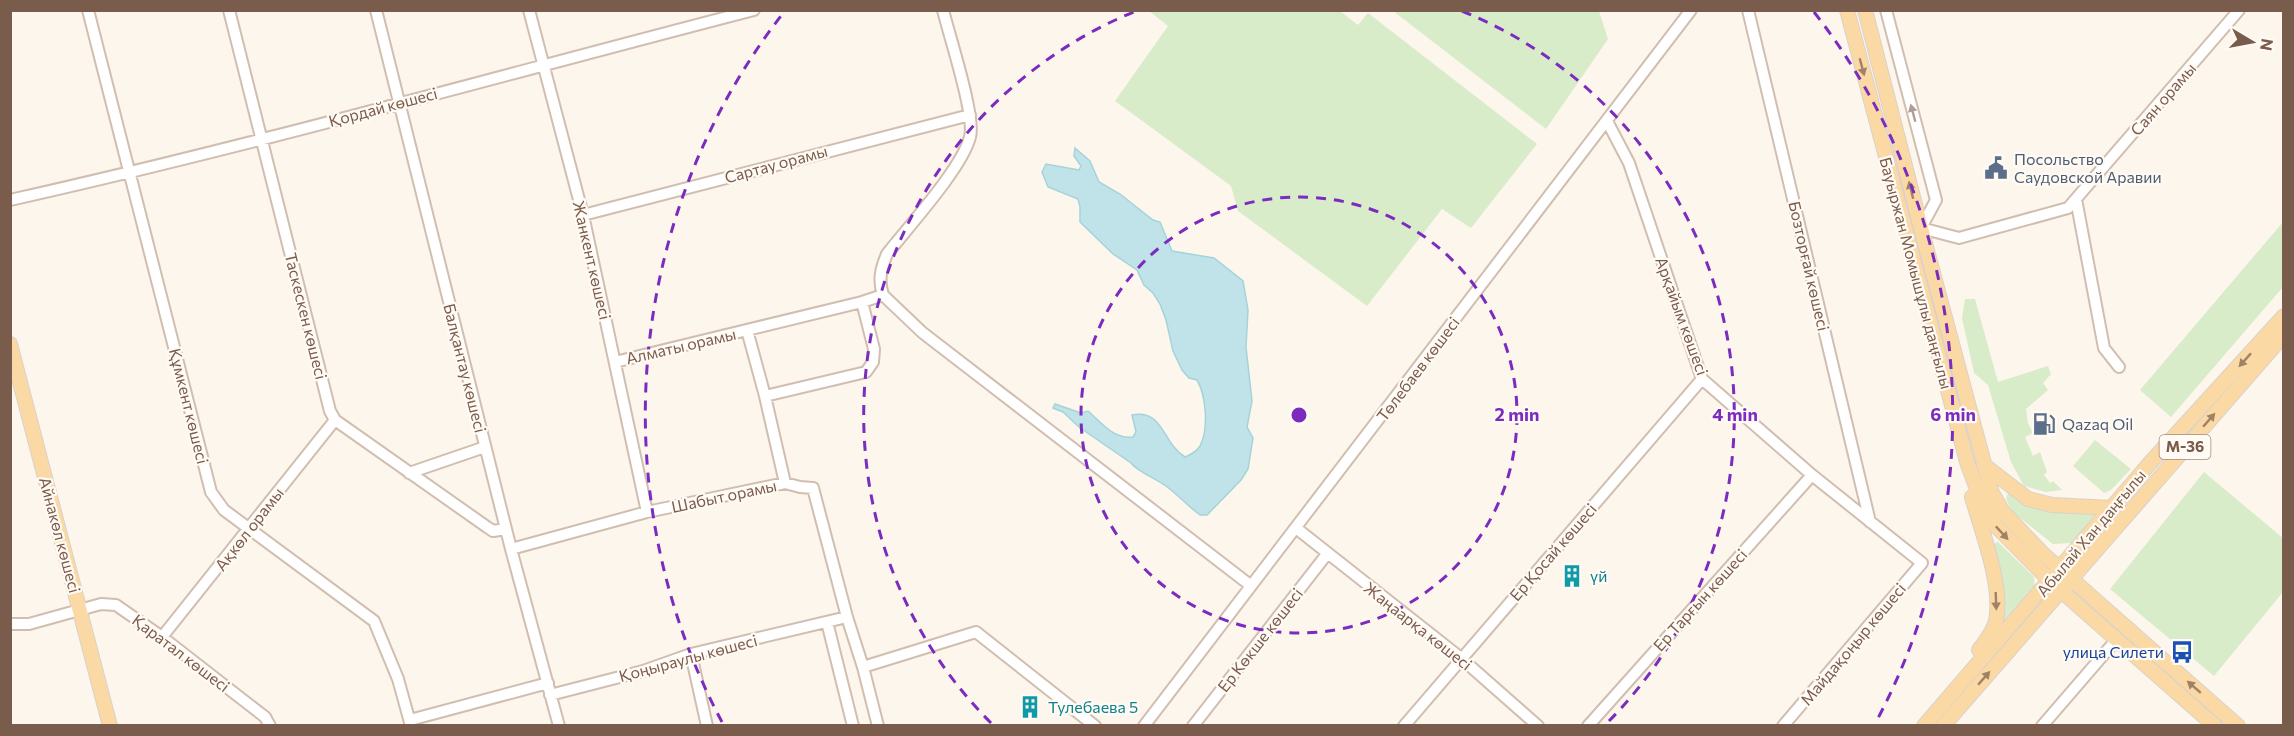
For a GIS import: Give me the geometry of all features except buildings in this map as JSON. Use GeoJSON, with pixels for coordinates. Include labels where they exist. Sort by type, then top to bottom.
{"type":"FeatureCollection","features":[{"type":"Feature","properties":{"kind":"main road","name":"Бауыржан Момышұлы даңғылы"},"geometry":{"type":"LineString","coordinates":[[1847,10],[1967,462],[1984,508],[1996,526],[2055,585],[2215,726]]}},
{"type":"Feature","properties":{"kind":"main road","name":"Бауыржан Момышұлы даңғылы"},"geometry":{"type":"LineString","coordinates":[[1865,10],[1992,493],[2003,512],[2065,574],[2238,726]]}},
{"type":"Feature","properties":{"kind":"main road","name":"Абылай Хан даңғылы"},"geometry":{"type":"LineString","coordinates":[[2065,574],[2112,508],[2150,463],[2283,316]]}},
{"type":"Feature","properties":{"kind":"main road","name":"Абылай Хан даңғылы"},"geometry":{"type":"LineString","coordinates":[[1924,726],[1944,722],[2055,585],[2283,335]]}},
{"type":"Feature","properties":{"kind":"main road","name":"Айнакөл көшесі"},"geometry":{"type":"LineString","coordinates":[[10,344],[110,726]]}},
{"type":"Feature","properties":{"kind":"main road"},"geometry":{"type":"LineString","coordinates":[[1944,722],[1958,676],[1989,638],[1995,623],[1997,606],[1996,592],[1969,487],[1967,462]]}},
{"type":"Feature","properties":{"kind":"main road"},"geometry":{"type":"LineString","coordinates":[[1984,465],[2028,499],[2052,505],[2112,508]]}},
{"type":"Feature","properties":{"kind":"street","name":"Құмкент көшесі"},"geometry":{"type":"LineString","coordinates":[[88,10],[212,492],[224,510],[375,621],[398,679],[411,723]]}},
{"type":"Feature","properties":{"kind":"street","name":"Таскескен көшесі"},"geometry":{"type":"LineString","coordinates":[[229,10],[334,420]]}},
{"type":"Feature","properties":{"kind":"street","name":"Балқантау көшесі"},"geometry":{"type":"LineString","coordinates":[[376,10],[485,447],[558,726]]}},
{"type":"Feature","properties":{"kind":"street","name":"Жанкент көшесі"},"geometry":{"type":"LineString","coordinates":[[529,10],[582,214],[647,512]]}},
{"type":"Feature","properties":{"kind":"street","name":"Қордай көшесі"},"geometry":{"type":"LineString","coordinates":[[10,200],[263,140],[543,64],[754,10]]}},
{"type":"Feature","properties":{"kind":"street"},"geometry":{"type":"LineString","coordinates":[[943,10],[970,115],[970,136],[958,162],[887,254],[880,270],[880,286],[883,295],[923,333],[1250,585]]}},
{"type":"Feature","properties":{"kind":"street","name":"Төлебаев көшесі"},"geometry":{"type":"LineString","coordinates":[[1144,726],[1607,122],[1690,10]]}},
{"type":"Feature","properties":{"kind":"street","name":"Бозторғай көшесі"},"geometry":{"type":"LineString","coordinates":[[1748,10],[1870,522]]}},
{"type":"Feature","properties":{"kind":"street"},"geometry":{"type":"LineString","coordinates":[[1886,10],[1936,200],[1921,228]]}},
{"type":"Feature","properties":{"kind":"street","name":"Саян орамы"},"geometry":{"type":"LineString","coordinates":[[1921,228],[1959,238],[2068,208],[2239,10]]}},
{"type":"Feature","properties":{"kind":"street","name":"Сартау орамы"},"geometry":{"type":"LineString","coordinates":[[582,214],[970,115]]}},
{"type":"Feature","properties":{"kind":"street","name":"Арқайым көшесі"},"geometry":{"type":"LineString","coordinates":[[1607,122],[1629,163],[1702,379],[1812,475],[1922,563]]}},
{"type":"Feature","properties":{"kind":"street"},"geometry":{"type":"LineString","coordinates":[[2076,199],[2104,348],[2119,368]]}},
{"type":"Feature","properties":{"kind":"street","name":"Алматы орамы"},"geometry":{"type":"LineString","coordinates":[[615,362],[883,295]]}},
{"type":"Feature","properties":{"kind":"street"},"geometry":{"type":"LineString","coordinates":[[765,396],[866,372],[873,362],[874,349],[862,302]]}},
{"type":"Feature","properties":{"kind":"street","name":"Шабыт орамы"},"geometry":{"type":"LineString","coordinates":[[511,549],[647,512],[785,483],[747,330]]}},
{"type":"Feature","properties":{"kind":"street","name":"Ер Қосай көшесі"},"geometry":{"type":"LineString","coordinates":[[1404,726],[1702,379]]}},
{"type":"Feature","properties":{"kind":"street"},"geometry":{"type":"LineString","coordinates":[[334,420],[493,531],[506,529]]}},
{"type":"Feature","properties":{"kind":"street","name":"Ақкөл орамы"},"geometry":{"type":"LineString","coordinates":[[162,637],[334,420]]}},
{"type":"Feature","properties":{"kind":"street"},"geometry":{"type":"LineString","coordinates":[[409,472],[485,447]]}},
{"type":"Feature","properties":{"kind":"street","name":"Ер Тарғын көшесі"},"geometry":{"type":"LineString","coordinates":[[1588,726],[1812,475]]}},
{"type":"Feature","properties":{"kind":"street"},"geometry":{"type":"LineString","coordinates":[[785,483],[800,488],[813,488],[878,726]]}},
{"type":"Feature","properties":{"kind":"street","name":"Жаңаарқа көшесі"},"geometry":{"type":"LineString","coordinates":[[1296,528],[1462,659],[1538,726]]}},
{"type":"Feature","properties":{"kind":"street","name":"Ер Көкше көшесі"},"geometry":{"type":"LineString","coordinates":[[1193,726],[1327,554]]}},
{"type":"Feature","properties":{"kind":"street","name":"Майдақоңыр көшесі"},"geometry":{"type":"LineString","coordinates":[[1784,726],[1922,563]]}},
{"type":"Feature","properties":{"kind":"street","name":"Қаратал көшесі"},"geometry":{"type":"LineString","coordinates":[[10,624],[30,624],[101,604],[116,605],[162,637],[266,717],[270,726]]}},
{"type":"Feature","properties":{"kind":"street","name":"Қоңыраулы көшесі"},"geometry":{"type":"LineString","coordinates":[[550,695],[643,671],[691,654],[848,617]]}},
{"type":"Feature","properties":{"kind":"street"},"geometry":{"type":"LineString","coordinates":[[827,622],[853,726]]}},
{"type":"Feature","properties":{"kind":"street"},"geometry":{"type":"LineString","coordinates":[[863,667],[976,632],[1095,726]]}},
{"type":"Feature","properties":{"kind":"street"},"geometry":{"type":"LineString","coordinates":[[2042,726],[2117,639]]}},
{"type":"Feature","properties":{"kind":"street"},"geometry":{"type":"LineString","coordinates":[[691,654],[707,726]]}},
{"type":"Feature","properties":{"kind":"street"},"geometry":{"type":"LineString","coordinates":[[411,723],[548,683]]}},
{"type":"Feature","properties":{"kind":"green space"},"geometry":{"type":"Polygon","coordinates":[[[1149,11],[1340,11],[1358,25],[1368,13],[1537,144],[1471,228],[1442,209],[1367,306],[1238,211],[1231,186],[1115,101],[1168,26],[1149,11]]]}},
{"type":"Feature","properties":{"kind":"green space"},"geometry":{"type":"Polygon","coordinates":[[[1393,11],[1599,11],[1608,39],[1546,129],[1393,11]]]}},
{"type":"Feature","properties":{"kind":"green space"},"geometry":{"type":"Polygon","coordinates":[[[2283,222],[2283,287],[2171,417],[2140,390],[2283,222]]]}},
{"type":"Feature","properties":{"kind":"green space"},"geometry":{"type":"Polygon","coordinates":[[[1965,299],[1975,299],[1998,382],[2048,366],[2051,374],[2043,383],[2048,390],[2026,409],[2028,423],[2033,433],[2025,437],[2033,456],[2040,452],[2047,472],[2044,475],[2050,483],[2053,481],[2062,490],[2046,492],[2024,486],[2011,462],[1988,385],[1974,373],[1962,318],[1965,299]]]}},
{"type":"Feature","properties":{"kind":"green space"},"geometry":{"type":"Polygon","coordinates":[[[2095,440],[2131,469],[2111,490],[2104,493],[2073,466],[2095,440]]]}},
{"type":"Feature","properties":{"kind":"green space"},"geometry":{"type":"Polygon","coordinates":[[[2204,472],[2284,539],[2283,592],[2214,676],[2110,589],[2204,472]]]}},
{"type":"Feature","properties":{"kind":"green space"},"geometry":{"type":"Polygon","coordinates":[[[2009,491],[2026,504],[2059,512],[2096,513],[2094,519],[2072,543],[2053,544],[2011,511],[2006,498],[2009,491]]]}},
{"type":"Feature","properties":{"kind":"green space"},"geometry":{"type":"Polygon","coordinates":[[[1998,542],[2034,577],[2035,589],[1998,633],[2004,611],[2004,600],[2001,577],[1992,544],[1998,542]]]}},
{"type":"Feature","properties":{"kind":"water"},"geometry":{"type":"Polygon","coordinates":[[[1075,148],[1090,161],[1099,182],[1120,194],[1153,220],[1160,222],[1172,251],[1214,258],[1243,281],[1248,310],[1246,347],[1252,401],[1247,427],[1253,438],[1248,469],[1241,480],[1207,515],[1200,515],[1166,486],[1079,427],[1063,412],[1053,408],[1055,404],[1081,413],[1088,411],[1108,429],[1126,437],[1133,437],[1136,432],[1132,415],[1151,417],[1162,428],[1177,451],[1185,457],[1199,448],[1205,431],[1203,394],[1200,386],[1197,380],[1189,378],[1182,370],[1173,351],[1160,304],[1153,293],[1144,285],[1137,270],[1113,254],[1080,222],[1078,199],[1048,187],[1042,172],[1046,164],[1079,170],[1081,166],[1074,156],[1075,148]]]}},
{"type":"Feature","properties":{"kind":"place","name":"Посольство Саудовской Аравии"},"geometry":{"type":"Point","coordinates":[1996,168]}},
{"type":"Feature","properties":{"kind":"place","name":"Qazaq Oil"},"geometry":{"type":"Point","coordinates":[2044,424]}},
{"type":"Feature","properties":{"kind":"place","name":"үй"},"geometry":{"type":"Point","coordinates":[1572,576]}},
{"type":"Feature","properties":{"kind":"place","name":"улица Силети"},"geometry":{"type":"Point","coordinates":[2182,652]}},
{"type":"Feature","properties":{"kind":"place","name":"Тулебаева 5"},"geometry":{"type":"Point","coordinates":[1030,707]}}]}
